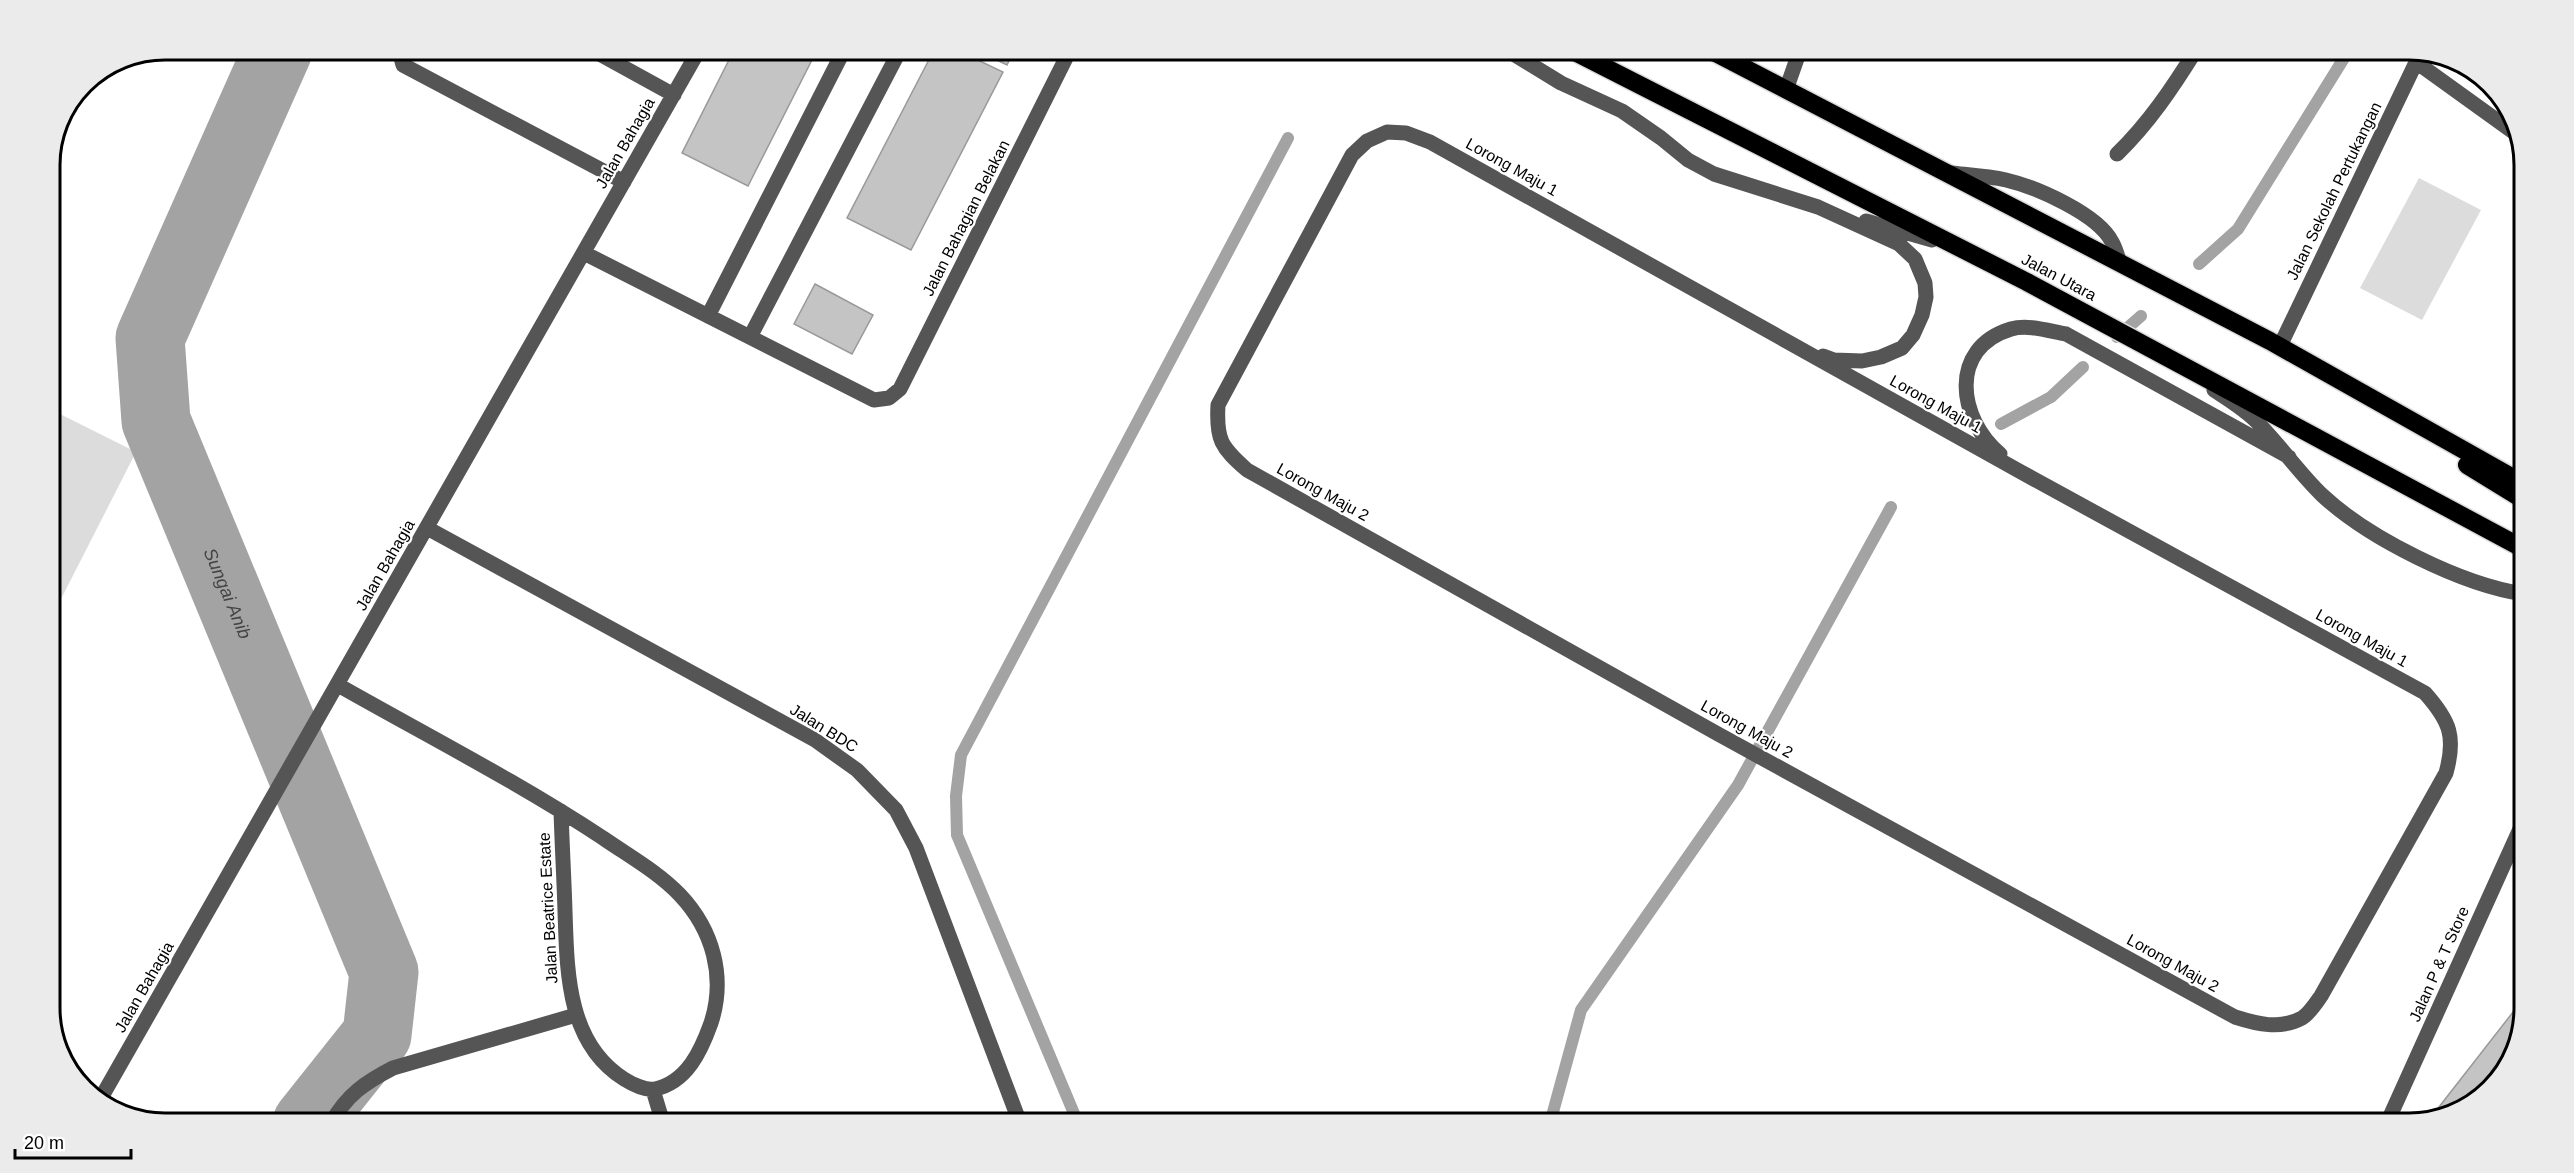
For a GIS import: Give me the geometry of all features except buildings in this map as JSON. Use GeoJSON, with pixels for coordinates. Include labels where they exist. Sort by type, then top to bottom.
{"type":"FeatureCollection","features":[{"type":"Feature","properties":{"kind":"highway","name":"Jalan Utara"},"geometry":{"type":"LineString","coordinates":[[1591,60],[2114,328],[2514,544]]}},
{"type":"Feature","properties":{"kind":"highway"},"geometry":{"type":"LineString","coordinates":[[1729,60],[2280,346],[2514,478]]}},
{"type":"Feature","properties":{"kind":"highway"},"geometry":{"type":"LineString","coordinates":[[2423,427],[2452,456],[2514,494]]}},
{"type":"Feature","properties":{"kind":"street"},"geometry":{"type":"LineString","coordinates":[[402,60],[403,65],[624,182]]}},
{"type":"Feature","properties":{"kind":"street"},"geometry":{"type":"LineString","coordinates":[[611,60],[674,95]]}},
{"type":"Feature","properties":{"kind":"street","name":"Jalan Bahagia"},"geometry":{"type":"LineString","coordinates":[[104,1093],[693,60]]}},
{"type":"Feature","properties":{"kind":"street"},"geometry":{"type":"LineString","coordinates":[[708,316],[839,60]]}},
{"type":"Feature","properties":{"kind":"street"},"geometry":{"type":"LineString","coordinates":[[584,253],[750,337],[895,60]]}},
{"type":"Feature","properties":{"kind":"street","name":"Jalan Bahagian Belakan"},"geometry":{"type":"LineString","coordinates":[[750,337],[874,400],[889,398],[900,389],[1065,60]]}},
{"type":"Feature","properties":{"kind":"street"},"geometry":{"type":"LineString","coordinates":[[1524,60],[1561,82],[1622,111],[1688,160],[1714,174],[1961,248]]}},
{"type":"Feature","properties":{"kind":"street"},"geometry":{"type":"LineString","coordinates":[[1786,90],[1796,60]]}},
{"type":"Feature","properties":{"kind":"street"},"geometry":{"type":"LineString","coordinates":[[2117,154],[2145,125],[2190,60]]}},
{"type":"Feature","properties":{"kind":"street","name":"Jalan Sekolah Pertukangan"},"geometry":{"type":"LineString","coordinates":[[2280,346],[2417,60]]}},
{"type":"Feature","properties":{"kind":"street"},"geometry":{"type":"LineString","coordinates":[[2424,61],[2506,126]]}},
{"type":"Feature","properties":{"kind":"street","name":"Lorong Maju 1"},"geometry":{"type":"LineString","coordinates":[[1217,430],[1218,405],[1353,155],[1367,141],[1387,132],[1406,134],[1430,142],[2021,472],[2425,693],[2442,712],[2449,732],[2452,750],[2446,773],[2321,996],[2303,1017],[2281,1024]]}},
{"type":"Feature","properties":{"kind":"street"},"geometry":{"type":"LineString","coordinates":[[1945,173],[1987,176],[2014,182],[2073,208],[2103,230],[2112,242],[2120,264]]}},
{"type":"Feature","properties":{"kind":"street"},"geometry":{"type":"LineString","coordinates":[[1792,345],[1834,360],[1862,361],[1881,357],[1902,348],[1913,335],[1922,315],[1926,297],[1925,283],[1916,260],[1899,244],[1818,207]]}},
{"type":"Feature","properties":{"kind":"street"},"geometry":{"type":"LineString","coordinates":[[2021,472],[1989,445],[1976,426],[1964,389],[1969,369],[1977,352],[1991,338],[2012,328],[2035,328],[2066,334],[2289,457]]}},
{"type":"Feature","properties":{"kind":"street"},"geometry":{"type":"LineString","coordinates":[[2168,357],[2256,420],[2321,494],[2349,518],[2452,573],[2487,586],[2514,592]]}},
{"type":"Feature","properties":{"kind":"street","name":"Lorong Maju 2"},"geometry":{"type":"LineString","coordinates":[[1217,430],[1229,453],[1247,470],[1718,734],[2235,1017],[2262,1026],[2281,1024]]}},
{"type":"Feature","properties":{"kind":"street","name":"Jalan BDC"},"geometry":{"type":"LineString","coordinates":[[426,528],[815,741],[857,770],[896,810],[916,848],[1016,1113]]}},
{"type":"Feature","properties":{"kind":"street","name":"Jalan Beatrice Estate"},"geometry":{"type":"LineString","coordinates":[[338,685],[561,811],[653,872],[680,895],[701,923],[714,951],[718,978],[714,1013],[705,1041],[692,1065],[672,1083],[653,1090],[632,1084],[612,1072],[594,1051],[576,1016],[567,975],[561,811]]}},
{"type":"Feature","properties":{"kind":"street","name":"Jalan P & T Store"},"geometry":{"type":"LineString","coordinates":[[2392,1113],[2514,842]]}},
{"type":"Feature","properties":{"kind":"street"},"geometry":{"type":"LineString","coordinates":[[337,1113],[342,1104],[365,1082],[393,1068],[576,1016]]}},
{"type":"Feature","properties":{"kind":"street"},"geometry":{"type":"LineString","coordinates":[[653,1090],[660,1113]]}},
{"type":"Feature","properties":{"kind":"shaded area"},"geometry":{"type":"Polygon","coordinates":[[[2419,178],[2481,210],[2422,320],[2360,288],[2419,178]]]}},
{"type":"Feature","properties":{"kind":"shaded area"},"geometry":{"type":"Polygon","coordinates":[[[60,414],[136,452],[60,601],[60,414]]]}},
{"type":"Feature","properties":{"kind":"waterway","name":"Sungai Anib"},"geometry":{"type":"LineString","coordinates":[[274,60],[150,338],[156,421],[384,972],[377,1035],[315,1113]]}},
{"type":"Feature","properties":{"kind":"waterway"},"geometry":{"type":"LineString","coordinates":[[2199,264],[2238,229],[2343,60]]}},
{"type":"Feature","properties":{"kind":"waterway"},"geometry":{"type":"LineString","coordinates":[[1074,1113],[957,835],[956,796],[961,755],[1288,138]]}},
{"type":"Feature","properties":{"kind":"waterway"},"geometry":{"type":"LineString","coordinates":[[2117,337],[2141,316]]}},
{"type":"Feature","properties":{"kind":"waterway"},"geometry":{"type":"LineString","coordinates":[[2001,424],[2051,397],[2083,367]]}},
{"type":"Feature","properties":{"kind":"waterway"},"geometry":{"type":"LineString","coordinates":[[1553,1113],[1581,1010],[1738,785],[1891,507]]}}]}
